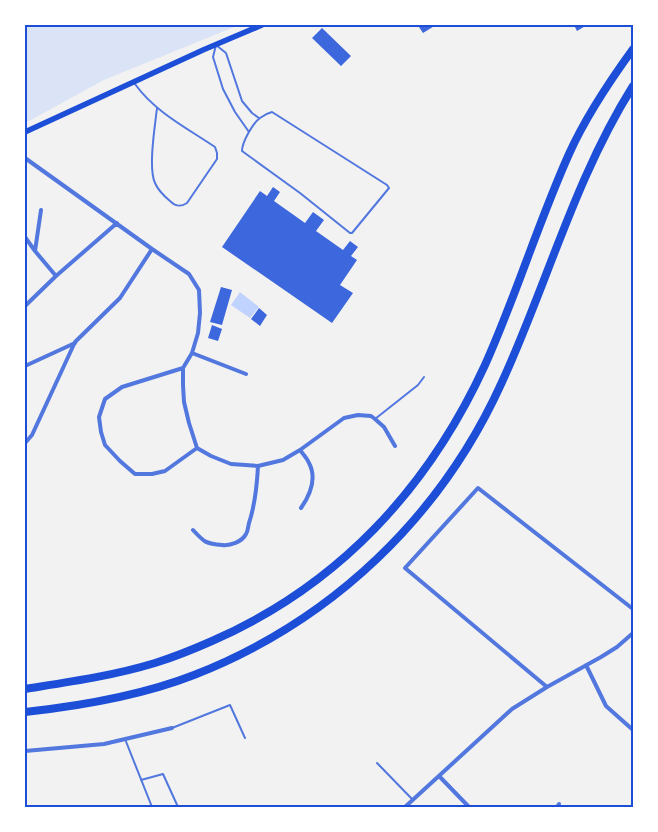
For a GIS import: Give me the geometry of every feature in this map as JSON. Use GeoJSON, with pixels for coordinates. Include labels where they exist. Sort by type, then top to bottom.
{"type":"FeatureCollection","features":[{"type":"Feature","properties":{"kind":"highway"},"geometry":{"type":"LineString","coordinates":[[25,688],[112,675],[157,663],[194,650],[276,609],[311,585],[373,531],[398,504],[421,474],[464,406],[499,331],[570,152],[611,79],[633,49]]}},
{"type":"Feature","properties":{"kind":"highway"},"geometry":{"type":"LineString","coordinates":[[25,712],[80,705],[130,694],[192,676],[236,657],[310,614],[374,563],[445,482],[467,450],[483,421],[525,331],[584,180],[606,131],[633,86]]}},
{"type":"Feature","properties":{"kind":"main road"},"geometry":{"type":"LineString","coordinates":[[25,132],[262,25]]}},
{"type":"Feature","properties":{"kind":"street"},"geometry":{"type":"LineString","coordinates":[[25,158],[189,274],[199,290],[200,313],[198,333],[192,353],[183,368],[182,385],[188,423],[197,448],[231,464],[258,466],[283,460],[344,418],[358,415],[371,416],[375,419],[384,427],[395,446]]}},
{"type":"Feature","properties":{"kind":"street"},"geometry":{"type":"LineString","coordinates":[[35,251],[41,210]]}},
{"type":"Feature","properties":{"kind":"street"},"geometry":{"type":"LineString","coordinates":[[25,306],[56,276],[117,223]]}},
{"type":"Feature","properties":{"kind":"street"},"geometry":{"type":"LineString","coordinates":[[25,237],[56,276]]}},
{"type":"Feature","properties":{"kind":"street"},"geometry":{"type":"LineString","coordinates":[[25,366],[75,342],[120,298],[152,248]]}},
{"type":"Feature","properties":{"kind":"street"},"geometry":{"type":"LineString","coordinates":[[25,443],[32,435],[75,342]]}},
{"type":"Feature","properties":{"kind":"street"},"geometry":{"type":"LineString","coordinates":[[192,353],[246,374]]}},
{"type":"Feature","properties":{"kind":"street"},"geometry":{"type":"LineString","coordinates":[[183,368],[122,387],[105,399],[99,418],[101,432],[105,445],[135,474],[152,474],[165,471],[197,448]]}},
{"type":"Feature","properties":{"kind":"street"},"geometry":{"type":"LineString","coordinates":[[300,450],[310,465],[313,478],[312,489],[301,508]]}},
{"type":"Feature","properties":{"kind":"street"},"geometry":{"type":"LineString","coordinates":[[193,530],[204,542],[216,545],[226,546],[241,540],[246,534],[253,508],[257,490],[258,466]]}},
{"type":"Feature","properties":{"kind":"street"},"geometry":{"type":"LineString","coordinates":[[546,687],[405,568],[478,488],[633,609]]}},
{"type":"Feature","properties":{"kind":"street"},"geometry":{"type":"LineString","coordinates":[[405,807],[512,708],[586,665],[633,633]]}},
{"type":"Feature","properties":{"kind":"street"},"geometry":{"type":"LineString","coordinates":[[586,665],[606,706],[633,730]]}},
{"type":"Feature","properties":{"kind":"street"},"geometry":{"type":"LineString","coordinates":[[25,751],[104,744],[172,728]]}},
{"type":"Feature","properties":{"kind":"street"},"geometry":{"type":"LineString","coordinates":[[439,776],[469,807]]}},
{"type":"Feature","properties":{"kind":"lane"},"geometry":{"type":"LineString","coordinates":[[249,132],[235,112],[223,89],[213,57],[216,45],[226,53],[242,101],[259,118]]}},
{"type":"Feature","properties":{"kind":"lane"},"geometry":{"type":"LineString","coordinates":[[133,82],[157,108],[216,147],[217,159],[187,203],[182,206],[172,204],[160,192],[154,182],[152,167],[157,108]]}},
{"type":"Feature","properties":{"kind":"lane"},"geometry":{"type":"LineString","coordinates":[[272,112],[387,185],[389,188],[352,233],[242,151],[249,132],[259,118],[272,112]]}},
{"type":"Feature","properties":{"kind":"lane"},"geometry":{"type":"LineString","coordinates":[[375,419],[418,385],[424,377]]}},
{"type":"Feature","properties":{"kind":"lane"},"geometry":{"type":"LineString","coordinates":[[172,728],[230,705],[245,738]]}},
{"type":"Feature","properties":{"kind":"lane"},"geometry":{"type":"LineString","coordinates":[[125,739],[152,807]]}},
{"type":"Feature","properties":{"kind":"lane"},"geometry":{"type":"LineString","coordinates":[[377,763],[413,800]]}},
{"type":"Feature","properties":{"kind":"lane"},"geometry":{"type":"LineString","coordinates":[[141,780],[163,774],[178,807]]}},
{"type":"Feature","properties":{"kind":"shaded area"},"geometry":{"type":"Polygon","coordinates":[[[25,25],[239,25],[104,80],[27,122],[25,119],[25,25]]]}},
{"type":"Feature","properties":{"kind":"water"},"geometry":{"type":"Polygon","coordinates":[[[240,292],[259,307],[250,318],[231,305],[240,292]]]}},
{"type":"Feature","properties":{"kind":"building"},"geometry":{"type":"Polygon","coordinates":[[[421,25],[436,25],[423,33],[419,27],[421,25]]]}},
{"type":"Feature","properties":{"kind":"building"},"geometry":{"type":"Polygon","coordinates":[[[574,25],[587,25],[577,31],[574,25]]]}},
{"type":"Feature","properties":{"kind":"building"},"geometry":{"type":"Polygon","coordinates":[[[322,28],[351,56],[341,66],[312,38],[322,28]]]}},
{"type":"Feature","properties":{"kind":"building"},"geometry":{"type":"Polygon","coordinates":[[[273,187],[280,192],[274,201],[305,223],[313,212],[324,220],[316,231],[343,250],[350,241],[358,247],[351,256],[357,260],[340,285],[353,293],[332,323],[222,247],[260,191],[267,196],[273,187]]]}},
{"type":"Feature","properties":{"kind":"building"},"geometry":{"type":"Polygon","coordinates":[[[221,287],[232,290],[222,325],[210,322],[221,287]]]}},
{"type":"Feature","properties":{"kind":"building"},"geometry":{"type":"Polygon","coordinates":[[[259,308],[267,315],[260,326],[251,319],[259,308]]]}},
{"type":"Feature","properties":{"kind":"building"},"geometry":{"type":"Polygon","coordinates":[[[212,325],[222,329],[218,341],[208,338],[212,325]]]}}]}
